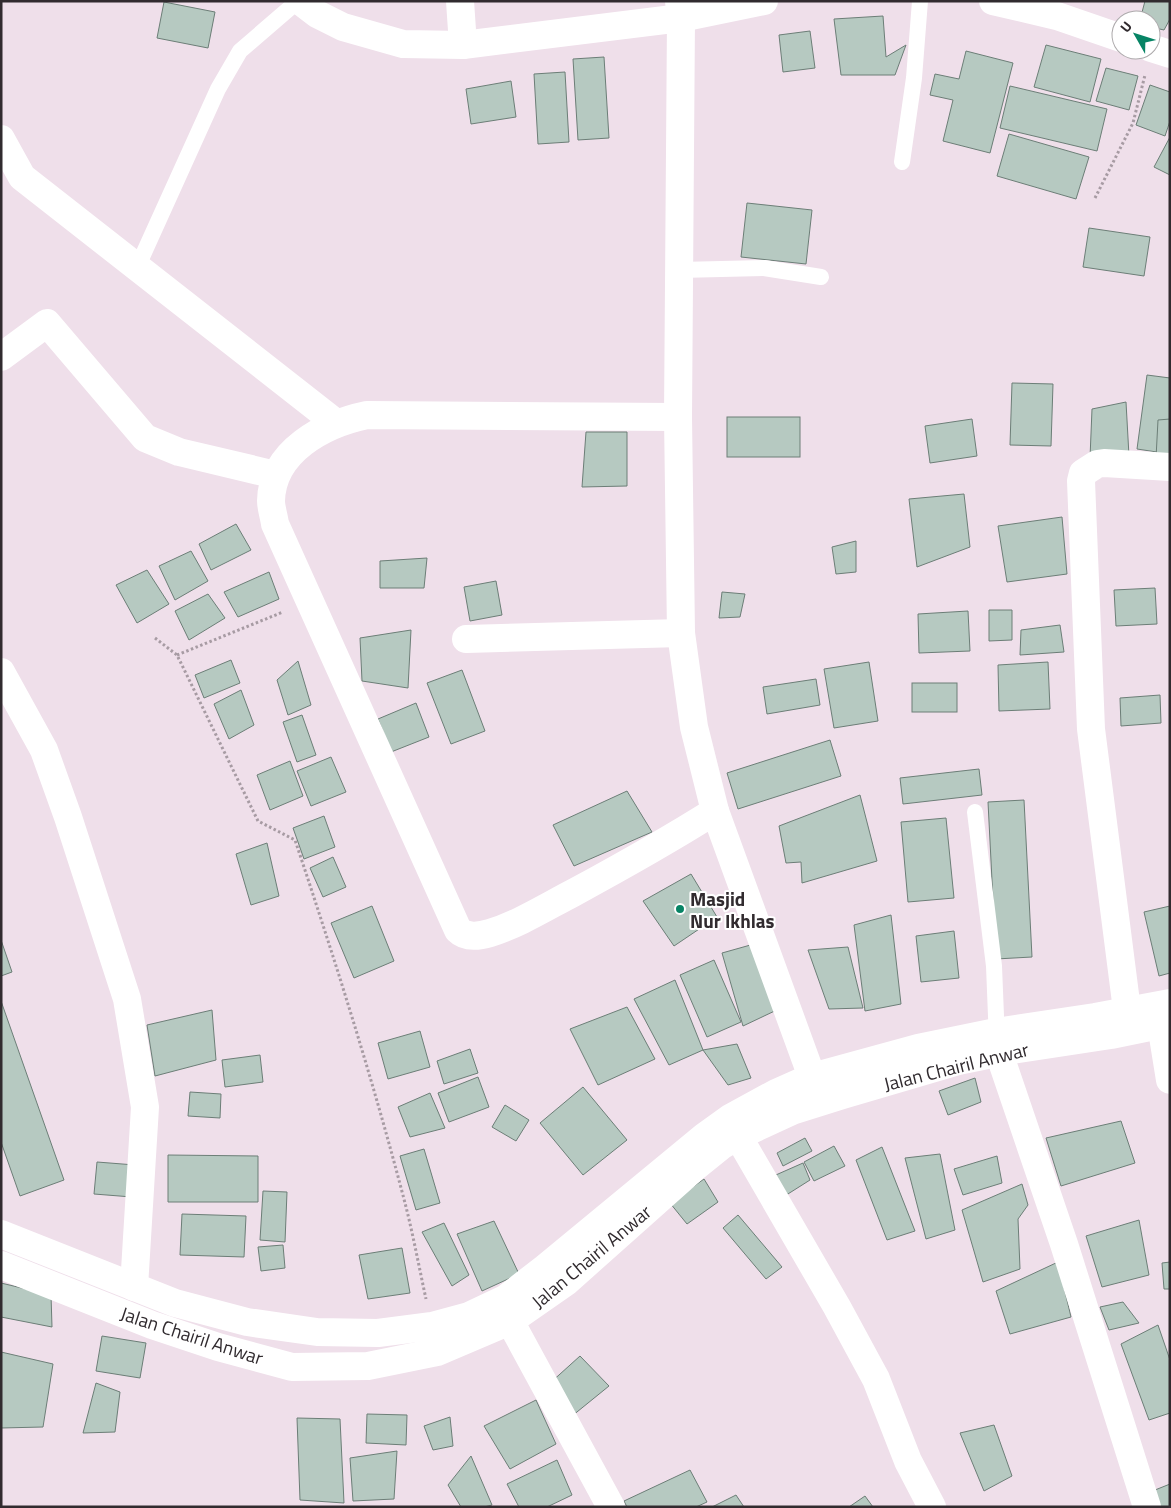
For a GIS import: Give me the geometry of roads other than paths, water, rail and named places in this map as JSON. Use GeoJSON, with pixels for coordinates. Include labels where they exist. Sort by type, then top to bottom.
{"type":"FeatureCollection","features":[{"type":"Feature","properties":{"kind":"street"},"geometry":{"type":"LineString","coordinates":[[299,1],[317,14],[343,27],[403,44],[463,45],[680,10],[764,1]]}},
{"type":"Feature","properties":{"kind":"street"},"geometry":{"type":"LineString","coordinates":[[460,1],[463,45]]}},
{"type":"Feature","properties":{"kind":"street"},"geometry":{"type":"LineString","coordinates":[[993,1],[1059,9],[1111,33]]}},
{"type":"Feature","properties":{"kind":"street"},"geometry":{"type":"LineString","coordinates":[[680,10],[678,417],[681,633],[694,727],[716,812],[812,1077]]}},
{"type":"Feature","properties":{"kind":"street"},"geometry":{"type":"LineString","coordinates":[[1,139],[22,177],[336,423]]}},
{"type":"Feature","properties":{"kind":"street"},"geometry":{"type":"LineString","coordinates":[[1,357],[47,323],[145,438],[179,452],[276,476]]}},
{"type":"Feature","properties":{"kind":"street"},"geometry":{"type":"LineString","coordinates":[[678,417],[367,415],[345,419],[314,434],[293,450],[276,476],[271,501],[275,524],[438,890],[458,930],[462,934],[475,936],[489,934],[521,920],[661,845],[716,812]]}},
{"type":"Feature","properties":{"kind":"street"},"geometry":{"type":"LineString","coordinates":[[1127,1010],[1091,728],[1081,482],[1083,473],[1097,464],[1170,467]]}},
{"type":"Feature","properties":{"kind":"street"},"geometry":{"type":"LineString","coordinates":[[466,639],[681,633]]}},
{"type":"Feature","properties":{"kind":"street"},"geometry":{"type":"LineString","coordinates":[[1,672],[44,750],[68,817],[127,999],[145,1107],[134,1287]]}},
{"type":"Feature","properties":{"kind":"street","name":"Jalan Chairil Anwar"},"geometry":{"type":"LineString","coordinates":[[1,1265],[152,1325],[292,1368],[368,1366],[437,1352],[510,1321],[566,1282],[694,1167],[721,1146],[792,1111],[958,1061],[998,1042],[1095,1017],[1127,1010],[1167,1017]]}},
{"type":"Feature","properties":{"kind":"street"},"geometry":{"type":"LineString","coordinates":[[1167,1017],[1170,1080]]}},
{"type":"Feature","properties":{"kind":"street","name":"Jalan Chairil Anwar"},"geometry":{"type":"LineString","coordinates":[[1,1234],[175,1303],[247,1322],[317,1332],[378,1333],[432,1326],[469,1316],[505,1299],[704,1136],[730,1118],[776,1093],[812,1077],[918,1048],[1111,1035],[1167,1017]]}},
{"type":"Feature","properties":{"kind":"street"},"geometry":{"type":"LineString","coordinates":[[998,1042],[1147,1507]]}},
{"type":"Feature","properties":{"kind":"street"},"geometry":{"type":"LineString","coordinates":[[738,1136],[837,1307],[876,1379],[908,1461],[932,1507]]}},
{"type":"Feature","properties":{"kind":"street"},"geometry":{"type":"LineString","coordinates":[[510,1321],[612,1507]]}},
{"type":"Feature","properties":{"kind":"lane"},"geometry":{"type":"LineString","coordinates":[[137,268],[218,89],[240,51],[299,1]]}},
{"type":"Feature","properties":{"kind":"lane"},"geometry":{"type":"LineString","coordinates":[[902,162],[914,78],[920,1]]}},
{"type":"Feature","properties":{"kind":"lane"},"geometry":{"type":"LineString","coordinates":[[678,270],[764,268],[821,277]]}},
{"type":"Feature","properties":{"kind":"lane"},"geometry":{"type":"LineString","coordinates":[[974,812],[994,966],[998,1042]]}},
{"type":"Feature","properties":{"kind":"place","name":"Masjid Nur Ikhlas"},"geometry":{"type":"Point","coordinates":[680,909]}}]}
